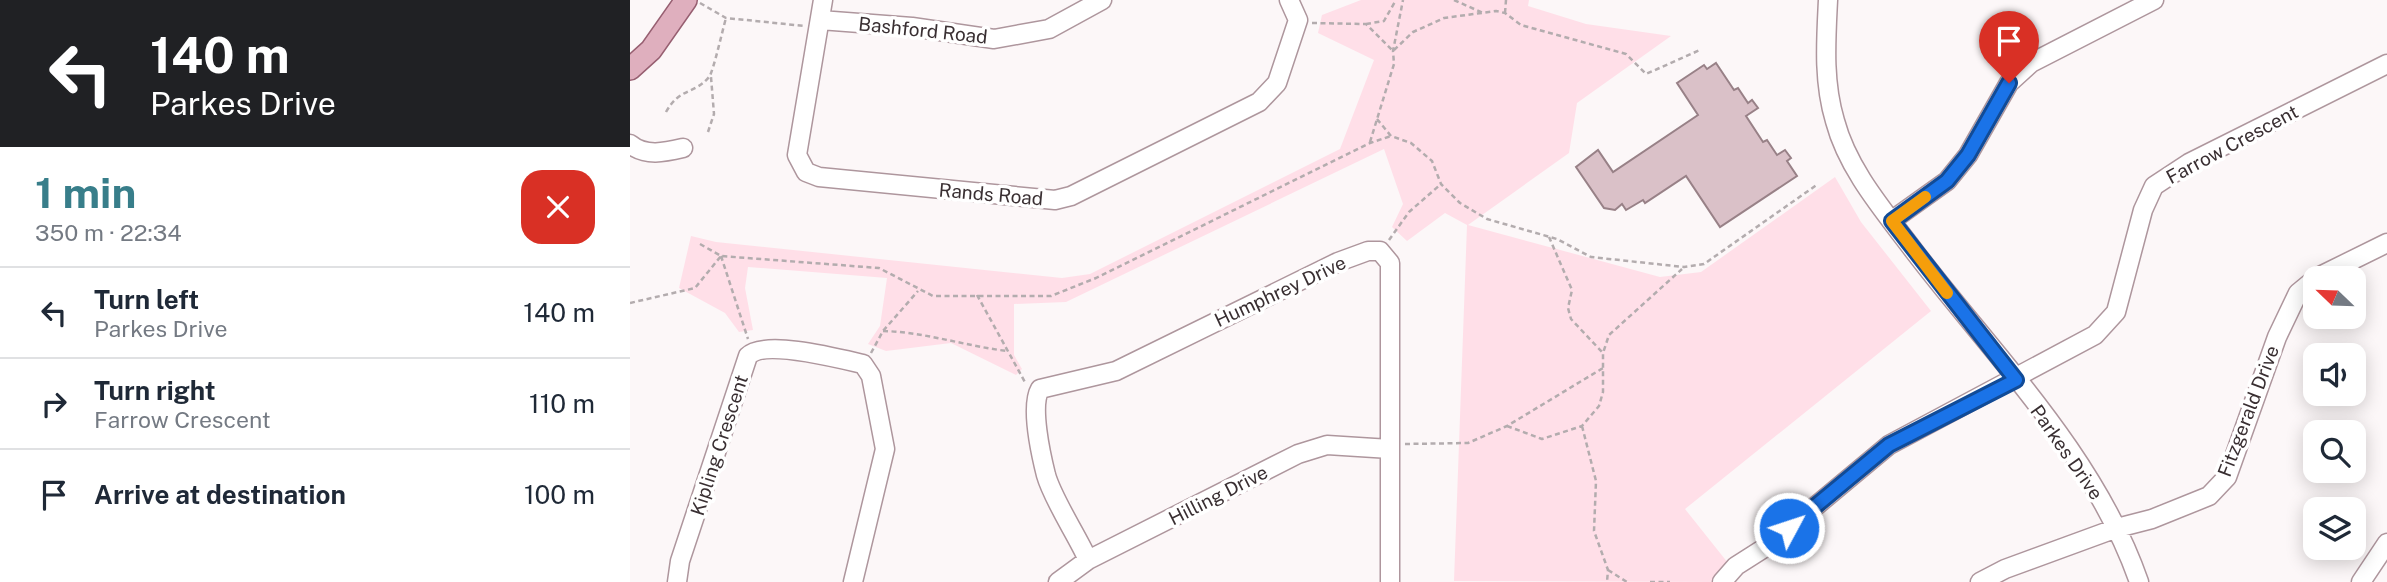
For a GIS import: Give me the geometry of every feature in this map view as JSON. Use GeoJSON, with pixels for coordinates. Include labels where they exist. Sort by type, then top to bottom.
{"type":"FeatureCollection","features":[{"type":"Feature","properties":{"kind":"main road"},"geometry":{"type":"LineString","coordinates":[[630,69],[651,50],[686,0]]}},
{"type":"Feature","properties":{"kind":"street","name":"Rands Road"},"geometry":{"type":"LineString","coordinates":[[823,0],[797,155],[806,172],[819,177],[1055,200],[1071,197],[1259,102],[1277,83],[1298,20]]}},
{"type":"Feature","properties":{"kind":"street","name":"Bashford Road"},"geometry":{"type":"LineString","coordinates":[[820,20],[912,27],[994,39],[1049,29],[1102,0]]}},
{"type":"Feature","properties":{"kind":"street"},"geometry":{"type":"LineString","coordinates":[[1289,0],[1298,20]]}},
{"type":"Feature","properties":{"kind":"street","name":"Parkes Drive"},"geometry":{"type":"LineString","coordinates":[[1828,0],[1825,57],[1835,121],[1853,167],[2079,462],[2125,541],[2139,582]]}},
{"type":"Feature","properties":{"kind":"street"},"geometry":{"type":"LineString","coordinates":[[1892,221],[1947,181],[1968,155],[2009,83],[2031,63],[2154,0]]}},
{"type":"Feature","properties":{"kind":"street","name":"Farrow Crescent"},"geometry":{"type":"LineString","coordinates":[[1723,582],[1736,566],[1769,545],[1889,445],[2016,380],[2095,335],[2116,312],[2143,209],[2154,186],[2189,163],[2387,64]]}},
{"type":"Feature","properties":{"kind":"street"},"geometry":{"type":"LineString","coordinates":[[630,144],[635,149],[661,153],[683,148]]}},
{"type":"Feature","properties":{"kind":"street","name":"Fitzgerald Drive"},"geometry":{"type":"LineString","coordinates":[[2342,266],[2387,243]]}},
{"type":"Feature","properties":{"kind":"street","name":"Humphrey Drive"},"geometry":{"type":"LineString","coordinates":[[1035,397],[1040,388],[1116,371],[1338,262],[1368,250],[1380,251]]}},
{"type":"Feature","properties":{"kind":"street"},"geometry":{"type":"LineString","coordinates":[[1380,251],[1390,263],[1390,582]]}},
{"type":"Feature","properties":{"kind":"street","name":"Fitzgerald Drive"},"geometry":{"type":"LineString","coordinates":[[1980,582],[2005,569],[2117,528],[2152,519],[2209,496],[2227,477],[2277,337],[2298,293],[2303,289]]}},
{"type":"Feature","properties":{"kind":"street","name":"Kipling Crescent"},"geometry":{"type":"LineString","coordinates":[[677,582],[680,561],[748,356],[753,351],[772,349],[863,364]]}},
{"type":"Feature","properties":{"kind":"street"},"geometry":{"type":"LineString","coordinates":[[853,582],[885,449],[872,376],[863,364]]}},
{"type":"Feature","properties":{"kind":"street"},"geometry":{"type":"LineString","coordinates":[[1035,397],[1046,477],[1088,560]]}},
{"type":"Feature","properties":{"kind":"street","name":"Hilling Drive"},"geometry":{"type":"LineString","coordinates":[[1058,582],[1088,560],[1298,454],[1327,445],[1390,446]]}},
{"type":"Feature","properties":{"kind":"street"},"geometry":{"type":"LineString","coordinates":[[2361,582],[2387,543]]}},
{"type":"Feature","properties":{"kind":"path"},"geometry":{"type":"LineString","coordinates":[[694,0],[726,18],[805,26],[820,20]]}},
{"type":"Feature","properties":{"kind":"path"},"geometry":{"type":"LineString","coordinates":[[1298,20],[1317,24],[1366,24],[1384,21],[1396,0]]}},
{"type":"Feature","properties":{"kind":"path"},"geometry":{"type":"LineString","coordinates":[[1370,143],[1394,64],[1393,51],[1403,0]]}},
{"type":"Feature","properties":{"kind":"path"},"geometry":{"type":"LineString","coordinates":[[1454,0],[1483,13]]}},
{"type":"Feature","properties":{"kind":"path"},"geometry":{"type":"LineString","coordinates":[[1505,13],[1506,0]]}},
{"type":"Feature","properties":{"kind":"path"},"geometry":{"type":"LineString","coordinates":[[1393,51],[1413,32],[1444,19],[1483,13],[1505,13],[1521,25],[1626,54],[1646,74],[1700,50]]}},
{"type":"Feature","properties":{"kind":"path"},"geometry":{"type":"LineString","coordinates":[[708,132],[714,114],[710,76],[726,18]]}},
{"type":"Feature","properties":{"kind":"path"},"geometry":{"type":"LineString","coordinates":[[1366,24],[1393,51]]}},
{"type":"Feature","properties":{"kind":"path"},"geometry":{"type":"LineString","coordinates":[[666,111],[674,97],[691,90],[710,76]]}},
{"type":"Feature","properties":{"kind":"path"},"geometry":{"type":"LineString","coordinates":[[1377,119],[1391,136],[1411,143],[1432,161],[1441,184],[1460,203],[1487,219],[1549,237],[1591,257],[1684,267],[1704,264],[1818,184]]}},
{"type":"Feature","properties":{"kind":"path"},"geometry":{"type":"LineString","coordinates":[[700,244],[721,256],[879,268],[933,296],[1051,296],[1096,278],[1370,143],[1391,136]]}},
{"type":"Feature","properties":{"kind":"path"},"geometry":{"type":"LineString","coordinates":[[1380,251],[1409,212],[1441,184]]}},
{"type":"Feature","properties":{"kind":"path"},"geometry":{"type":"LineString","coordinates":[[1549,237],[1572,290],[1567,308],[1571,319],[1603,353]]}},
{"type":"Feature","properties":{"kind":"path"},"geometry":{"type":"LineString","coordinates":[[630,303],[695,288],[721,256]]}},
{"type":"Feature","properties":{"kind":"path"},"geometry":{"type":"LineString","coordinates":[[721,256],[753,351]]}},
{"type":"Feature","properties":{"kind":"path"},"geometry":{"type":"LineString","coordinates":[[1507,426],[1542,439],[1582,426],[1599,406],[1603,392],[1603,353],[1609,335],[1684,267]]}},
{"type":"Feature","properties":{"kind":"path"},"geometry":{"type":"LineString","coordinates":[[863,364],[883,331],[919,290]]}},
{"type":"Feature","properties":{"kind":"path"},"geometry":{"type":"LineString","coordinates":[[977,295],[1035,397]]}},
{"type":"Feature","properties":{"kind":"path"},"geometry":{"type":"LineString","coordinates":[[883,331],[913,332],[975,347],[1007,351]]}},
{"type":"Feature","properties":{"kind":"path"},"geometry":{"type":"LineString","coordinates":[[1390,446],[1468,443],[1507,426],[1603,368]]}},
{"type":"Feature","properties":{"kind":"path"},"geometry":{"type":"LineString","coordinates":[[1582,426],[1596,481],[1594,531],[1608,570],[1607,582]]}},
{"type":"Feature","properties":{"kind":"path"},"geometry":{"type":"LineString","coordinates":[[1608,570],[1628,582]]}},
{"type":"Feature","properties":{"kind":"path"},"geometry":{"type":"LineString","coordinates":[[1650,582],[1670,582]]}},
{"type":"Feature","properties":{"kind":"shaded area"},"geometry":{"type":"Polygon","coordinates":[[[1361,0],[1529,0],[1528,6],[1586,24],[1671,36],[1577,103],[1569,153],[1468,225],[1660,277],[1701,272],[1835,177],[1861,222],[1931,311],[1685,509],[1728,563],[1711,582],[1454,581],[1467,225],[1445,213],[1407,241],[1392,227],[1403,204],[1384,149],[1066,302],[1014,304],[1014,355],[1022,369],[1016,375],[951,343],[886,351],[868,344],[880,326],[887,278],[748,267],[745,288],[753,330],[739,332],[725,313],[679,288],[691,236],[716,242],[1062,278],[1090,274],[1340,149],[1374,60],[1318,33],[1322,15],[1361,0]]]}},
{"type":"Feature","properties":{"kind":"building"},"geometry":{"type":"Polygon","coordinates":[[[1716,63],[1734,90],[1738,88],[1748,103],[1752,100],[1758,108],[1746,116],[1763,142],[1767,140],[1777,155],[1785,150],[1791,158],[1787,161],[1797,176],[1720,227],[1686,176],[1645,203],[1643,200],[1626,210],[1622,204],[1615,210],[1604,208],[1576,167],[1598,150],[1613,172],[1698,115],[1677,83],[1704,65],[1707,69],[1716,63]]]}},
{"type":"Feature","properties":{"kind":"slow traffic"},"geometry":{"type":"LineString","coordinates":[[1925,197],[1892,221],[1947,293]]}},
{"type":"Feature","properties":{"kind":"route"},"geometry":{"type":"LineString","coordinates":[[1789,528],[1889,445],[1973,399],[2016,380],[1892,221],[1947,181],[1968,155],[2009,83]]}}]}
